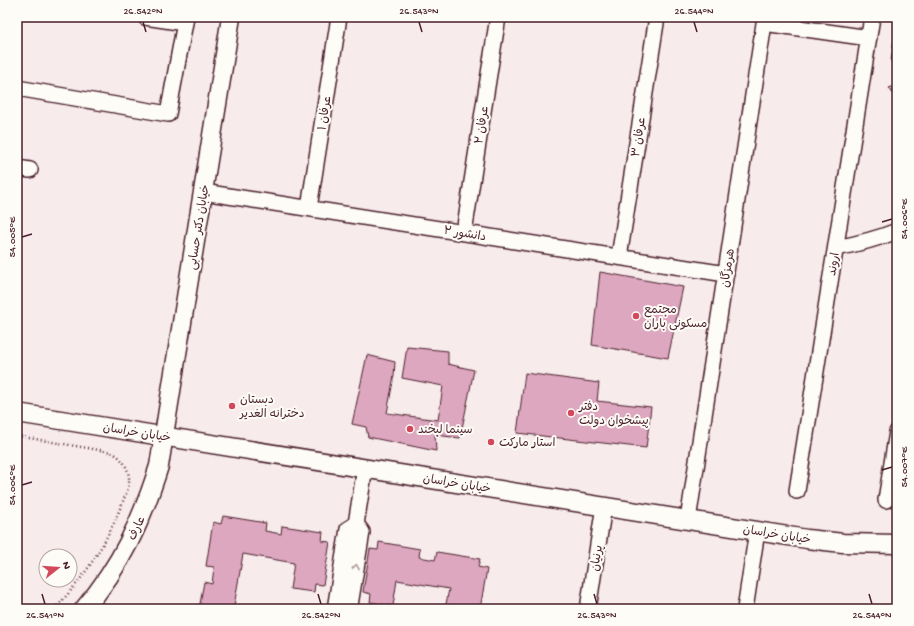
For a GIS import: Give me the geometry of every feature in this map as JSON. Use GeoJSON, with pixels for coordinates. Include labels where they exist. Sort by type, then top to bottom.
{"type":"FeatureCollection","features":[{"type":"Feature","properties":{"kind":"street"},"geometry":{"type":"LineString","coordinates":[[17,88],[168,114],[186,20],[145,17]]}},
{"type":"Feature","properties":{"kind":"street","name":"خیابان دکتر حسابی"},"geometry":{"type":"LineString","coordinates":[[164,436],[231,17]]}},
{"type":"Feature","properties":{"kind":"street","name":"عرفان ۱"},"geometry":{"type":"LineString","coordinates":[[309,208],[339,17]]}},
{"type":"Feature","properties":{"kind":"street","name":"عرفان ۲"},"geometry":{"type":"LineString","coordinates":[[464,232],[498,17]]}},
{"type":"Feature","properties":{"kind":"street","name":"عرفان ۳"},"geometry":{"type":"LineString","coordinates":[[619,257],[657,17]]}},
{"type":"Feature","properties":{"kind":"street","name":"اروند"},"geometry":{"type":"LineString","coordinates":[[797,491],[872,17]]}},
{"type":"Feature","properties":{"kind":"street"},"geometry":{"type":"LineString","coordinates":[[765,20],[869,38]]}},
{"type":"Feature","properties":{"kind":"street","name":"هرمزگان"},"geometry":{"type":"LineString","coordinates":[[688,520],[765,20]]}},
{"type":"Feature","properties":{"kind":"street","name":"دانشور ۲"},"geometry":{"type":"LineString","coordinates":[[203,192],[726,274]]}},
{"type":"Feature","properties":{"kind":"street"},"geometry":{"type":"LineString","coordinates":[[836,248],[857,244],[897,230]]}},
{"type":"Feature","properties":{"kind":"street","name":"خیابان خراسان"},"geometry":{"type":"LineString","coordinates":[[17,413],[757,531],[843,543],[897,544]]}},
{"type":"Feature","properties":{"kind":"street"},"geometry":{"type":"LineString","coordinates":[[886,500],[897,432]]}},
{"type":"Feature","properties":{"kind":"street","name":"عارف"},"geometry":{"type":"LineString","coordinates":[[84,609],[112,573],[140,522],[159,466],[164,436]]}},
{"type":"Feature","properties":{"kind":"street"},"geometry":{"type":"LineString","coordinates":[[341,607],[362,532],[356,524],[365,468]]}},
{"type":"Feature","properties":{"kind":"street","name":"پرنیان"},"geometry":{"type":"LineString","coordinates":[[588,609],[604,506]]}},
{"type":"Feature","properties":{"kind":"street"},"geometry":{"type":"LineString","coordinates":[[745,609],[757,531]]}},
{"type":"Feature","properties":{"kind":"path"},"geometry":{"type":"LineString","coordinates":[[17,436],[111,452],[121,459],[128,471],[130,479],[129,487],[119,512],[93,561],[77,583],[54,609]]}},
{"type":"Feature","properties":{"kind":"path"},"geometry":{"type":"LineString","coordinates":[[123,609],[138,609]]}},
{"type":"Feature","properties":{"kind":"building"},"geometry":{"type":"Polygon","coordinates":[[[894,38],[897,39],[897,74],[891,61],[894,38]]]}},
{"type":"Feature","properties":{"kind":"building"},"geometry":{"type":"Polygon","coordinates":[[[897,85],[897,99],[889,88],[897,85]]]}},
{"type":"Feature","properties":{"kind":"building","name":"مجتمع مسکونی باران"},"geometry":{"type":"Polygon","coordinates":[[[600,272],[683,287],[668,358],[592,345],[600,272]]]}},
{"type":"Feature","properties":{"kind":"building"},"geometry":{"type":"Polygon","coordinates":[[[407,347],[448,351],[448,364],[474,370],[460,438],[435,435],[436,451],[368,437],[366,427],[352,424],[367,355],[395,362],[387,413],[438,420],[443,386],[402,378],[407,347]]]}},
{"type":"Feature","properties":{"kind":"building"},"geometry":{"type":"Polygon","coordinates":[[[525,373],[599,383],[597,401],[651,407],[646,448],[517,433],[525,373]]]}},
{"type":"Feature","properties":{"kind":"building"},"geometry":{"type":"Polygon","coordinates":[[[223,516],[266,523],[265,531],[281,534],[282,526],[323,532],[322,541],[330,542],[323,585],[315,584],[314,592],[290,589],[294,563],[243,554],[234,606],[255,609],[199,609],[204,582],[212,584],[214,567],[206,566],[213,522],[221,524],[223,516]]]}},
{"type":"Feature","properties":{"kind":"building"},"geometry":{"type":"Polygon","coordinates":[[[379,542],[420,549],[419,557],[435,560],[437,552],[480,559],[478,567],[487,569],[480,609],[445,609],[449,589],[397,580],[393,606],[370,602],[371,594],[363,592],[370,549],[378,550],[379,542]]]}},
{"type":"Feature","properties":{"kind":"place","name":"مجتمع مسکونی باران"},"geometry":{"type":"Point","coordinates":[636,316]}},
{"type":"Feature","properties":{"kind":"place","name":"دبستان دخترانه الغدیر"},"geometry":{"type":"Point","coordinates":[232,406]}},
{"type":"Feature","properties":{"kind":"place","name":"دفتر پیشخوان دولت"},"geometry":{"type":"Point","coordinates":[571,413]}},
{"type":"Feature","properties":{"kind":"place","name":"سینما لبخند"},"geometry":{"type":"Point","coordinates":[410,429]}},
{"type":"Feature","properties":{"kind":"place","name":"استار مارکت"},"geometry":{"type":"Point","coordinates":[491,442]}}]}
